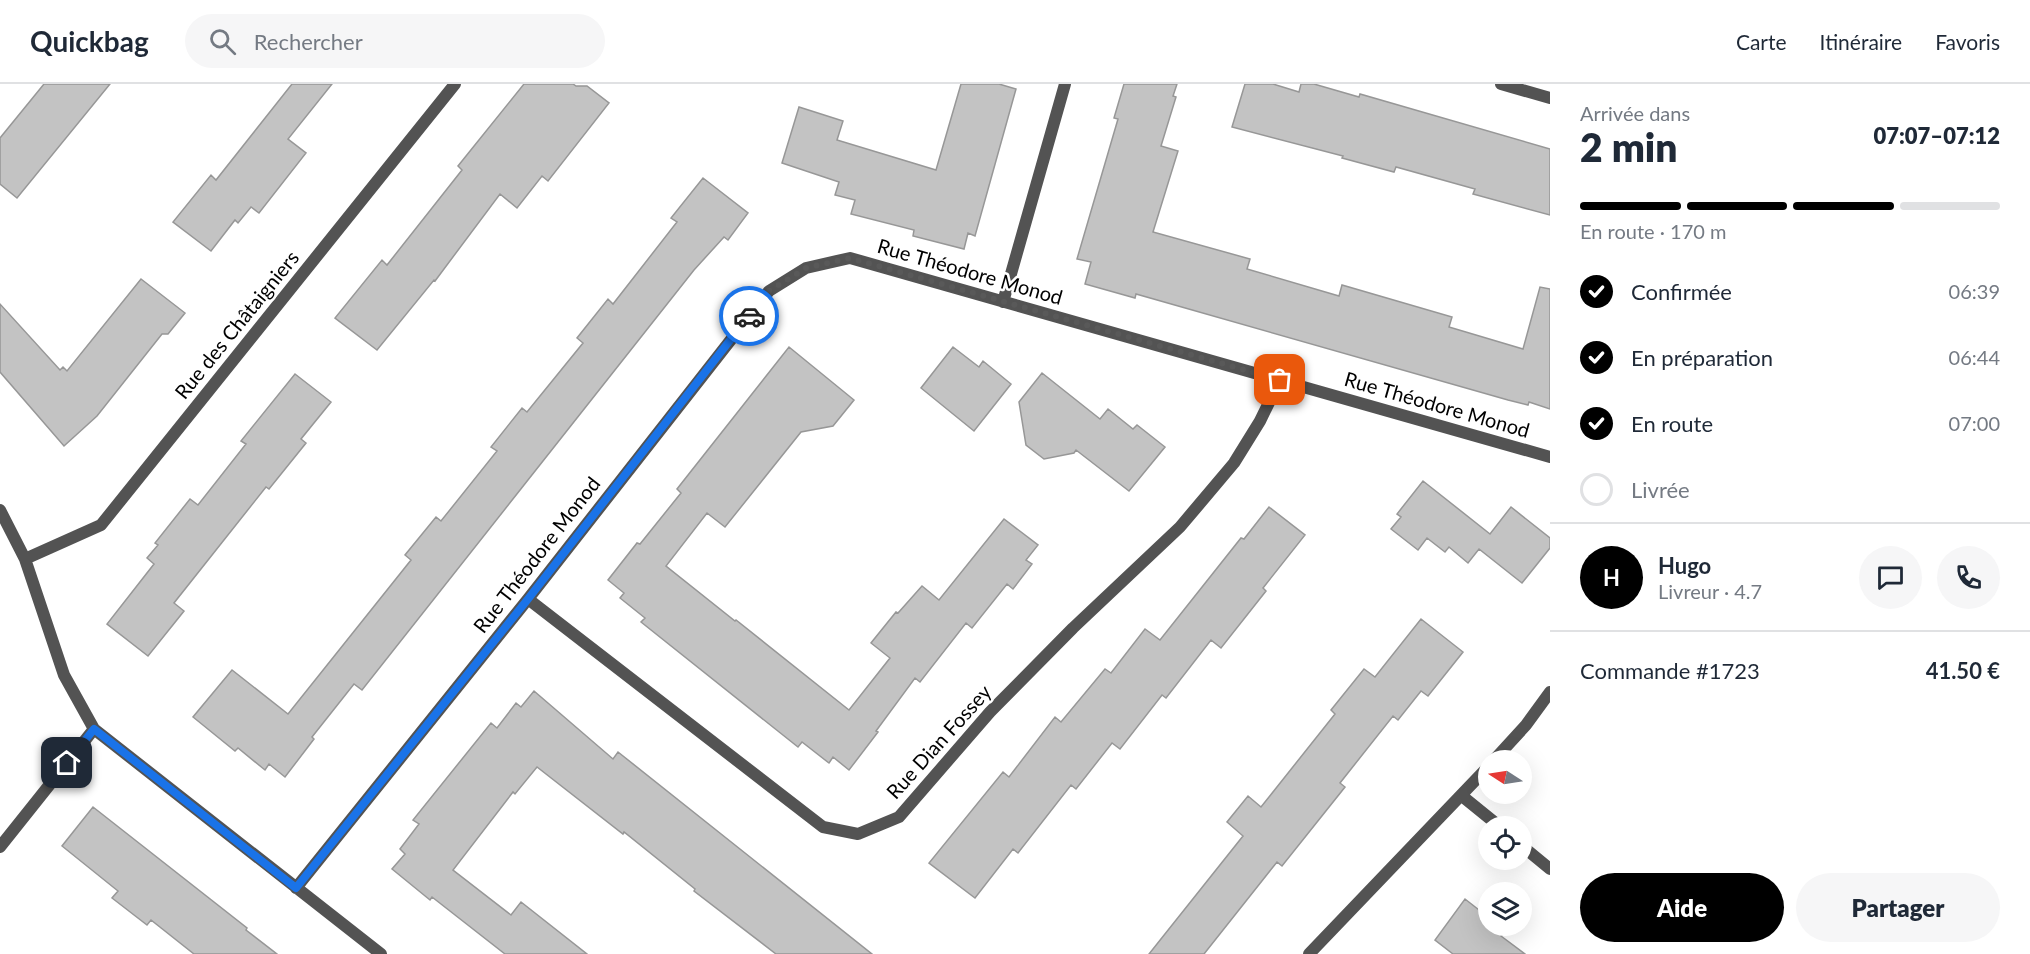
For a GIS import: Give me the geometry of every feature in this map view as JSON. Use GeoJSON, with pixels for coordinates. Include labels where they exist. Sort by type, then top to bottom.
{"type":"FeatureCollection","features":[{"type":"Feature","properties":{"kind":"street","name":"Rue des Châtaigniers"},"geometry":{"type":"LineString","coordinates":[[25,559],[101,525],[456,84]]}},
{"type":"Feature","properties":{"kind":"street"},"geometry":{"type":"LineString","coordinates":[[1003,302],[1065,84]]}},
{"type":"Feature","properties":{"kind":"street"},"geometry":{"type":"LineString","coordinates":[[1501,84],[1550,98]]}},
{"type":"Feature","properties":{"kind":"street","name":"Rue Théodore Monod"},"geometry":{"type":"LineString","coordinates":[[296,888],[528,599],[769,291],[806,268],[850,258],[1550,457]]}},
{"type":"Feature","properties":{"kind":"street","name":"Rue Dian Fossey"},"geometry":{"type":"LineString","coordinates":[[528,599],[823,827],[858,834],[899,817],[990,712],[1073,628],[1180,527],[1234,463],[1260,421],[1280,380]]}},
{"type":"Feature","properties":{"kind":"street"},"geometry":{"type":"LineString","coordinates":[[0,510],[25,559],[64,675],[94,729],[381,954]]}},
{"type":"Feature","properties":{"kind":"street"},"geometry":{"type":"LineString","coordinates":[[1503,750],[1526,725],[1550,692]]}},
{"type":"Feature","properties":{"kind":"street"},"geometry":{"type":"LineString","coordinates":[[0,847],[94,729]]}},
{"type":"Feature","properties":{"kind":"street"},"geometry":{"type":"LineString","coordinates":[[1309,954],[1478,778]]}},
{"type":"Feature","properties":{"kind":"street"},"geometry":{"type":"LineString","coordinates":[[1462,796],[1487,816]]}},
{"type":"Feature","properties":{"kind":"street"},"geometry":{"type":"LineString","coordinates":[[1532,854],[1550,869]]}},
{"type":"Feature","properties":{"kind":"building"},"geometry":{"type":"Polygon","coordinates":[[[44,84],[110,84],[17,198],[0,184],[0,138],[44,84]]]}},
{"type":"Feature","properties":{"kind":"building"},"geometry":{"type":"Polygon","coordinates":[[[292,84],[332,84],[288,139],[306,153],[259,213],[251,207],[238,223],[235,220],[211,251],[173,222],[211,175],[216,180],[292,84]]]}},
{"type":"Feature","properties":{"kind":"building"},"geometry":{"type":"Polygon","coordinates":[[[524,84],[587,86],[609,103],[548,181],[542,176],[517,208],[500,194],[435,281],[377,350],[335,318],[382,260],[387,265],[462,170],[458,166],[524,84]]]}},
{"type":"Feature","properties":{"kind":"building"},"geometry":{"type":"Polygon","coordinates":[[[961,84],[999,84],[1016,89],[975,236],[968,233],[964,249],[913,236],[914,230],[851,214],[855,200],[835,195],[839,182],[782,163],[799,107],[843,121],[837,140],[936,170],[961,84]]]}},
{"type":"Feature","properties":{"kind":"building"},"geometry":{"type":"Polygon","coordinates":[[[1124,84],[1177,84],[1173,96],[1176,97],[1161,146],[1178,151],[1153,232],[1250,259],[1247,269],[1339,296],[1342,285],[1452,317],[1449,327],[1523,349],[1540,287],[1550,289],[1550,409],[1529,402],[1528,405],[1508,400],[1136,294],[1135,298],[1085,284],[1091,262],[1077,259],[1118,119],[1114,118],[1124,84]]]}},
{"type":"Feature","properties":{"kind":"building"},"geometry":{"type":"Polygon","coordinates":[[[1245,84],[1273,84],[1299,92],[1301,84],[1314,84],[1359,97],[1360,94],[1550,149],[1550,215],[1473,194],[1475,189],[1396,167],[1394,172],[1232,127],[1245,84]]]}},
{"type":"Feature","properties":{"kind":"building"},"geometry":{"type":"Polygon","coordinates":[[[703,178],[748,213],[728,240],[724,237],[694,270],[362,690],[354,684],[312,737],[314,739],[285,777],[269,764],[265,770],[238,748],[235,751],[193,717],[232,670],[288,714],[411,560],[405,555],[436,517],[441,521],[497,451],[491,447],[522,408],[527,412],[583,343],[577,338],[608,299],[613,304],[677,222],[671,218],[703,178]]]}},
{"type":"Feature","properties":{"kind":"building"},"geometry":{"type":"Polygon","coordinates":[[[141,279],[185,313],[168,334],[162,334],[97,416],[64,446],[0,372],[0,304],[60,370],[63,367],[67,371],[141,279]]]}},
{"type":"Feature","properties":{"kind":"building"},"geometry":{"type":"Polygon","coordinates":[[[789,347],[854,400],[833,426],[801,432],[725,527],[707,513],[666,566],[735,621],[849,710],[890,658],[871,643],[896,612],[898,613],[922,586],[939,600],[1004,519],[1038,545],[1026,560],[1032,564],[1013,589],[1007,584],[972,628],[966,623],[920,682],[915,678],[849,770],[833,757],[829,763],[802,742],[798,747],[641,622],[645,618],[620,598],[624,593],[608,580],[681,493],[677,489],[789,347]]]}},
{"type":"Feature","properties":{"kind":"building"},"geometry":{"type":"Polygon","coordinates":[[[953,347],[979,367],[983,361],[1011,384],[974,431],[921,388],[953,347]]]}},
{"type":"Feature","properties":{"kind":"building"},"geometry":{"type":"Polygon","coordinates":[[[1042,373],[1100,419],[1108,409],[1133,429],[1137,425],[1165,447],[1129,491],[1076,450],[1074,453],[1044,459],[1026,445],[1019,402],[1042,373]]]}},
{"type":"Feature","properties":{"kind":"building"},"geometry":{"type":"Polygon","coordinates":[[[295,374],[331,402],[301,439],[306,443],[269,489],[266,487],[174,603],[184,611],[148,656],[107,624],[154,564],[147,558],[158,545],[155,543],[190,499],[198,505],[246,444],[241,441],[295,374]]]}},
{"type":"Feature","properties":{"kind":"building"},"geometry":{"type":"Polygon","coordinates":[[[1423,481],[1490,534],[1511,507],[1550,538],[1550,548],[1522,583],[1479,549],[1468,563],[1449,547],[1445,552],[1427,538],[1418,550],[1391,529],[1401,517],[1397,514],[1423,481]]]}},
{"type":"Feature","properties":{"kind":"building"},"geometry":{"type":"Polygon","coordinates":[[[1269,507],[1305,535],[1263,588],[1266,591],[1221,648],[1211,640],[1166,698],[1162,695],[1120,749],[1112,743],[1076,789],[1071,785],[1018,853],[1013,849],[975,898],[929,863],[1003,772],[1009,777],[1055,717],[1061,722],[1105,669],[1111,673],[1145,629],[1160,640],[1241,538],[1244,539],[1269,507]]]}},
{"type":"Feature","properties":{"kind":"building"},"geometry":{"type":"Polygon","coordinates":[[[1421,619],[1463,652],[1428,696],[1421,691],[1398,720],[1393,716],[1340,783],[1345,787],[1282,866],[1277,862],[1204,954],[1149,954],[1243,836],[1227,822],[1248,796],[1261,807],[1335,714],[1331,710],[1364,669],[1375,677],[1421,619]]]}},
{"type":"Feature","properties":{"kind":"building"},"geometry":{"type":"Polygon","coordinates":[[[534,691],[613,759],[618,752],[872,954],[776,954],[694,891],[695,889],[624,832],[623,834],[537,767],[515,794],[513,792],[453,870],[511,915],[521,902],[587,954],[505,954],[432,897],[430,900],[392,869],[405,854],[400,849],[419,824],[413,820],[491,723],[497,728],[516,703],[521,707],[534,691]]]}},
{"type":"Feature","properties":{"kind":"building"},"geometry":{"type":"Polygon","coordinates":[[[93,807],[277,954],[194,954],[151,920],[147,925],[112,898],[118,891],[62,846],[93,807]]]}},
{"type":"Feature","properties":{"kind":"building"},"geometry":{"type":"Polygon","coordinates":[[[1465,899],[1478,909],[1478,936],[1501,936],[1525,954],[1453,954],[1435,940],[1465,899]]]}},
{"type":"Feature","properties":{"kind":"way so far"},"geometry":{"type":"LineString","coordinates":[[749,316],[769,291],[806,268],[850,258],[1280,380]]}},
{"type":"Feature","properties":{"kind":"route"},"geometry":{"type":"LineString","coordinates":[[67,763],[94,729],[296,888],[528,599],[749,316]]}}]}
